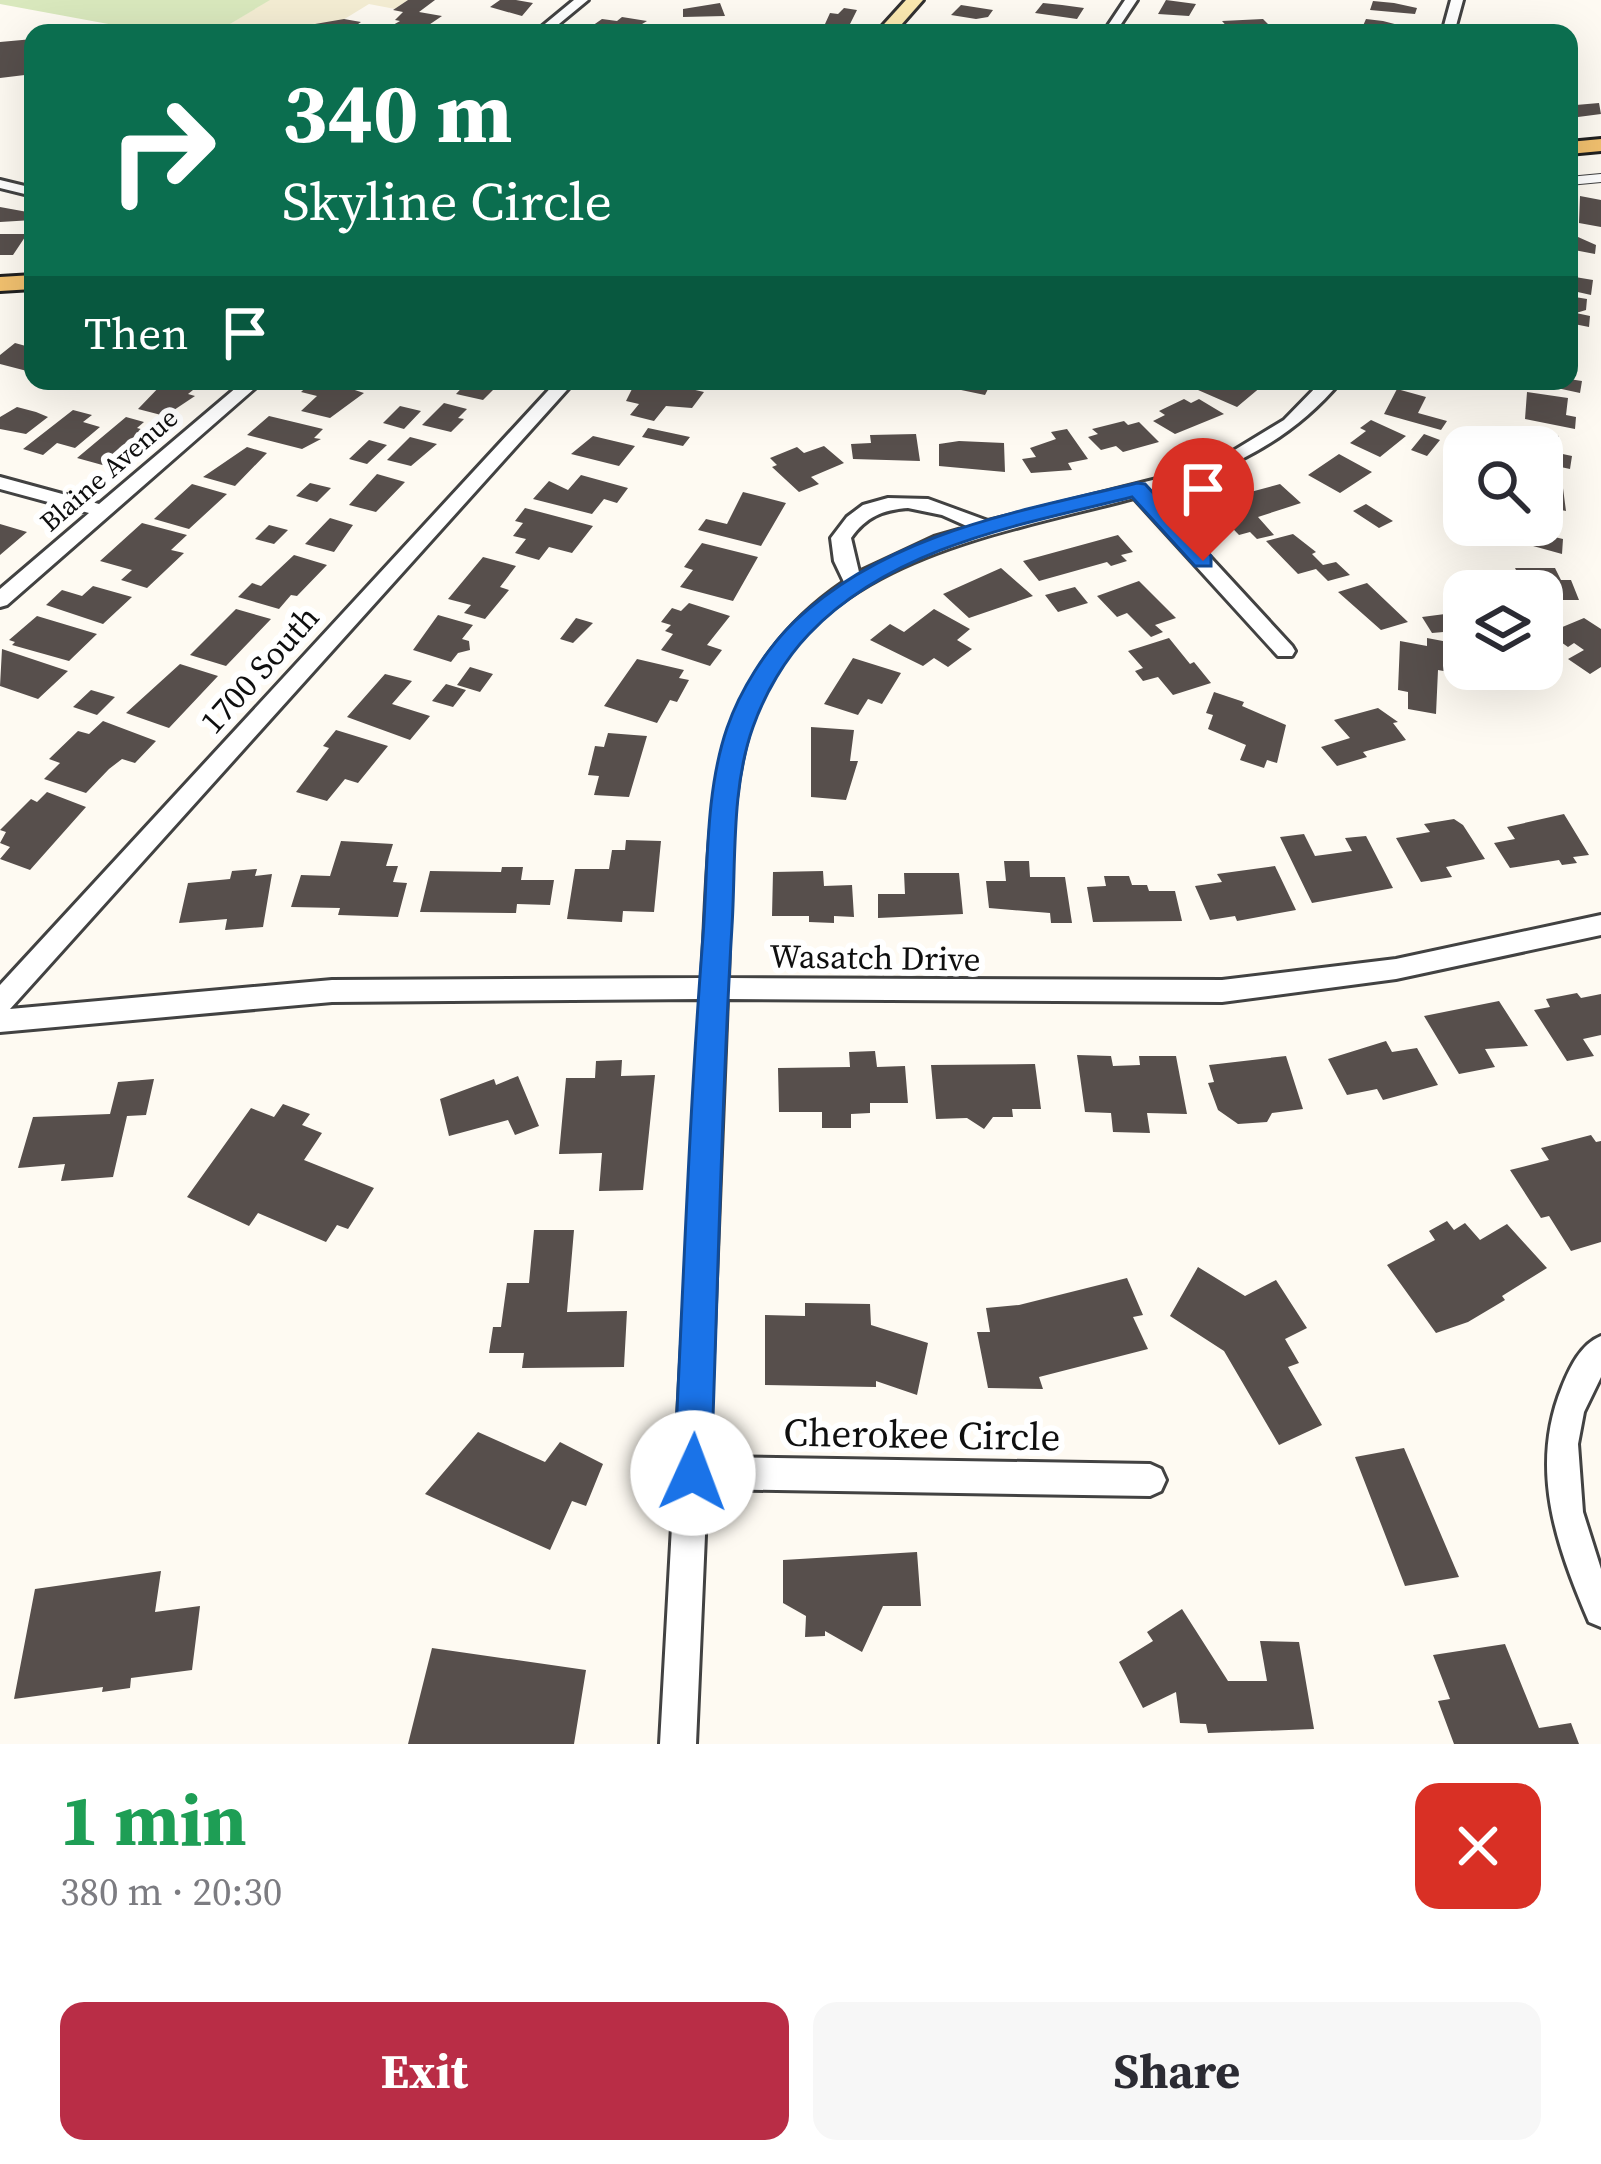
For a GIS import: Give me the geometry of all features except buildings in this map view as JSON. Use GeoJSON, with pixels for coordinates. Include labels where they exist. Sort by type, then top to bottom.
{"type":"FeatureCollection","features":[{"type":"Feature","properties":{"kind":"street"},"geometry":{"type":"LineString","coordinates":[[552,24],[583,0]]}},
{"type":"Feature","properties":{"kind":"street"},"geometry":{"type":"LineString","coordinates":[[893,24],[915,0]]}},
{"type":"Feature","properties":{"kind":"street","name":"Blaine Avenue"},"geometry":{"type":"LineString","coordinates":[[0,600],[244,390]]}},
{"type":"Feature","properties":{"kind":"street","name":"1700 South"},"geometry":{"type":"LineString","coordinates":[[0,1002],[558,390]]}},
{"type":"Feature","properties":{"kind":"street"},"geometry":{"type":"LineString","coordinates":[[678,1744],[714,988],[728,788],[739,729],[781,652],[821,609],[855,584],[900,558],[985,527],[1210,467],[1265,441],[1299,417],[1324,390]]}},
{"type":"Feature","properties":{"kind":"street"},"geometry":{"type":"LineString","coordinates":[[0,483],[102,512]]}},
{"type":"Feature","properties":{"kind":"street"},"geometry":{"type":"LineString","coordinates":[[1137,489],[1285,651]]}},
{"type":"Feature","properties":{"kind":"street"},"geometry":{"type":"LineString","coordinates":[[855,584],[844,561],[841,538],[859,516],[874,509],[931,504],[985,527]]}},
{"type":"Feature","properties":{"kind":"street","name":"Wasatch Drive"},"geometry":{"type":"LineString","coordinates":[[0,1021],[312,992],[1222,991],[1396,970],[1601,925]]}},
{"type":"Feature","properties":{"kind":"street"},"geometry":{"type":"LineString","coordinates":[[1601,1351],[1570,1402],[1560,1474],[1573,1539],[1601,1610]]}},
{"type":"Feature","properties":{"kind":"street","name":"Cherokee Circle"},"geometry":{"type":"LineString","coordinates":[[693,1473],[1150,1480]]}},
{"type":"Feature","properties":{"kind":"shaded area"},"geometry":{"type":"Polygon","coordinates":[[[269,0],[408,0],[395,9],[369,4],[338,23],[230,24],[269,0]]]}},
{"type":"Feature","properties":{"kind":"green space"},"geometry":{"type":"Polygon","coordinates":[[[0,0],[270,0],[230,24],[108,24],[0,4],[0,0]]]}},
{"type":"Feature","properties":{"kind":"route"},"geometry":{"type":"LineString","coordinates":[[693,1473],[714,988],[728,788],[739,729],[765,674],[801,628],[855,584],[900,558],[985,527],[1137,489],[1203,561]]}}]}
